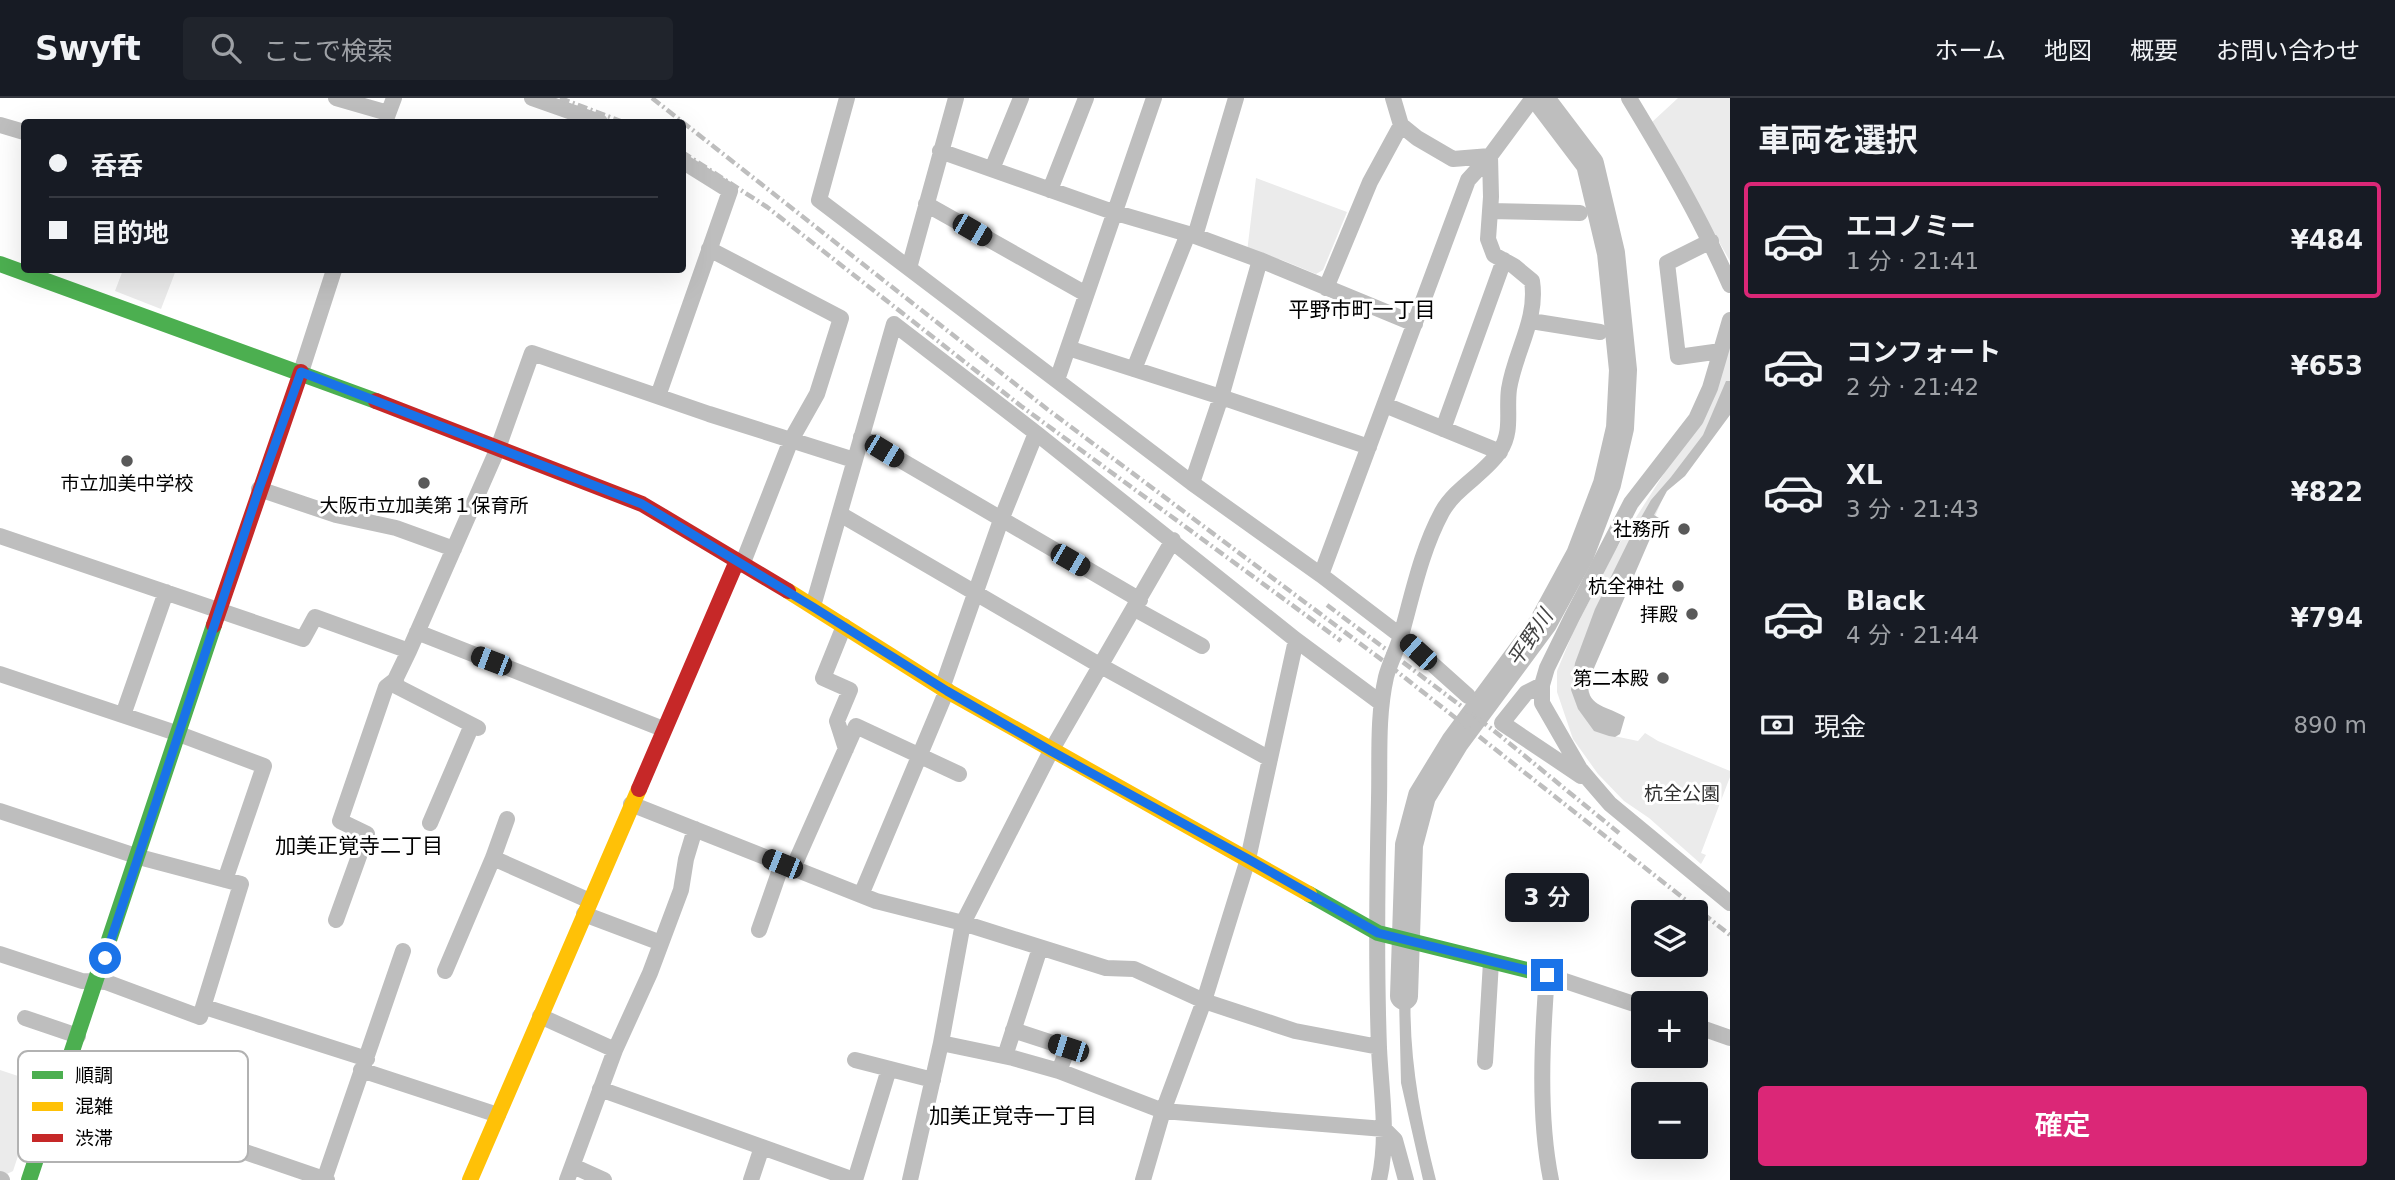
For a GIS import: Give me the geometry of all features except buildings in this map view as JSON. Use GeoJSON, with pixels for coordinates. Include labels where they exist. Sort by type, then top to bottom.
{"type":"FeatureCollection","features":[{"type":"Feature","properties":{"kind":"street"},"geometry":{"type":"LineString","coordinates":[[336,98],[389,111]]}},
{"type":"Feature","properties":{"kind":"street"},"geometry":{"type":"LineString","coordinates":[[532,98],[592,119]]}},
{"type":"Feature","properties":{"kind":"street"},"geometry":{"type":"LineString","coordinates":[[909,268],[956,98]]}},
{"type":"Feature","properties":{"kind":"street"},"geometry":{"type":"LineString","coordinates":[[992,169],[1021,98]]}},
{"type":"Feature","properties":{"kind":"street"},"geometry":{"type":"LineString","coordinates":[[1050,190],[1086,98]]}},
{"type":"Feature","properties":{"kind":"street"},"geometry":{"type":"LineString","coordinates":[[1057,380],[1154,98]]}},
{"type":"Feature","properties":{"kind":"street"},"geometry":{"type":"LineString","coordinates":[[1134,369],[1191,235],[1236,98]]}},
{"type":"Feature","properties":{"kind":"street"},"geometry":{"type":"LineString","coordinates":[[1393,98],[1401,125],[1417,138],[1453,159],[1490,156]]}},
{"type":"Feature","properties":{"kind":"street"},"geometry":{"type":"LineString","coordinates":[[1321,575],[1468,180],[1534,98]]}},
{"type":"Feature","properties":{"kind":"street"},"geometry":{"type":"LineString","coordinates":[[1629,98],[1679,180],[1711,241],[1730,285]]}},
{"type":"Feature","properties":{"kind":"street"},"geometry":{"type":"LineString","coordinates":[[842,99],[819,200],[1192,484],[1321,575],[1401,636],[1468,696]]}},
{"type":"Feature","properties":{"kind":"street"},"geometry":{"type":"LineString","coordinates":[[0,125],[21,131]]}},
{"type":"Feature","properties":{"kind":"street"},"geometry":{"type":"LineString","coordinates":[[1326,288],[1370,182],[1401,125]]}},
{"type":"Feature","properties":{"kind":"street"},"geometry":{"type":"LineString","coordinates":[[940,151],[1260,260],[1415,324]]}},
{"type":"Feature","properties":{"kind":"street"},"geometry":{"type":"LineString","coordinates":[[1379,1180],[1384,1158],[1379,1047],[1383,935],[1378,843],[1381,703],[1417,574],[1443,512],[1451,499],[1500,452],[1509,434],[1509,388],[1531,321],[1534,295],[1532,281],[1494,255],[1488,239],[1490,156]]}},
{"type":"Feature","properties":{"kind":"street"},"geometry":{"type":"LineString","coordinates":[[658,396],[730,191],[686,164]]}},
{"type":"Feature","properties":{"kind":"street"},"geometry":{"type":"LineString","coordinates":[[926,204],[1086,294]]}},
{"type":"Feature","properties":{"kind":"street"},"geometry":{"type":"LineString","coordinates":[[1490,211],[1580,212]]}},
{"type":"Feature","properties":{"kind":"street"},"geometry":{"type":"LineString","coordinates":[[1711,241],[1667,263],[1678,357],[1721,351]]}},
{"type":"Feature","properties":{"kind":"street"},"geometry":{"type":"LineString","coordinates":[[470,1180],[663,729],[739,563],[791,440],[817,394],[841,318],[709,249]]}},
{"type":"Feature","properties":{"kind":"street"},"geometry":{"type":"LineString","coordinates":[[1192,484],[1221,397],[1260,260]]}},
{"type":"Feature","properties":{"kind":"street"},"geometry":{"type":"LineString","coordinates":[[1443,429],[1504,260]]}},
{"type":"Feature","properties":{"kind":"street"},"geometry":{"type":"LineString","coordinates":[[0,264],[21,272]]}},
{"type":"Feature","properties":{"kind":"street"},"geometry":{"type":"LineString","coordinates":[[25,273],[301,372],[642,504],[944,689],[1383,935],[1547,975],[1631,1003]]}},
{"type":"Feature","properties":{"kind":"street"},"geometry":{"type":"LineString","coordinates":[[73,1051],[333,273]]}},
{"type":"Feature","properties":{"kind":"street"},"geometry":{"type":"LineString","coordinates":[[1730,320],[1710,388],[1696,419],[1631,503],[1547,668],[1542,685],[1542,703],[1580,769],[1591,782],[1610,804],[1730,903]]}},
{"type":"Feature","properties":{"kind":"street"},"geometry":{"type":"LineString","coordinates":[[1531,321],[1600,332]]}},
{"type":"Feature","properties":{"kind":"street"},"geometry":{"type":"LineString","coordinates":[[813,607],[894,324],[1173,540],[1296,640],[1381,703]]}},
{"type":"Feature","properties":{"kind":"street"},"geometry":{"type":"LineString","coordinates":[[1068,348],[1369,447]]}},
{"type":"Feature","properties":{"kind":"street"},"geometry":{"type":"LineString","coordinates":[[336,920],[367,834],[340,821],[386,687],[395,680],[454,549],[498,448],[532,353],[854,460]]}},
{"type":"Feature","properties":{"kind":"street"},"geometry":{"type":"LineString","coordinates":[[1385,405],[1500,452]]}},
{"type":"Feature","properties":{"kind":"street"},"geometry":{"type":"LineString","coordinates":[[861,895],[919,756],[1001,520],[1036,433]]}},
{"type":"Feature","properties":{"kind":"street"},"geometry":{"type":"LineString","coordinates":[[861,437],[1001,520],[1202,646]]}},
{"type":"Feature","properties":{"kind":"street"},"geometry":{"type":"LineString","coordinates":[[259,489],[336,515],[396,528],[454,549]]}},
{"type":"Feature","properties":{"kind":"street"},"geometry":{"type":"LineString","coordinates":[[840,514],[1101,666],[1269,759]]}},
{"type":"Feature","properties":{"kind":"street"},"geometry":{"type":"LineString","coordinates":[[0,536],[303,639],[315,617],[409,651]]}},
{"type":"Feature","properties":{"kind":"street"},"geometry":{"type":"LineString","coordinates":[[910,1180],[941,1043],[963,923],[1051,751],[1173,540]]}},
{"type":"Feature","properties":{"kind":"street"},"geometry":{"type":"LineString","coordinates":[[123,715],[166,592]]}},
{"type":"Feature","properties":{"kind":"street"},"geometry":{"type":"LineString","coordinates":[[844,626],[823,678],[850,690],[837,721],[846,749]]}},
{"type":"Feature","properties":{"kind":"street"},"geometry":{"type":"LineString","coordinates":[[417,632],[663,729]]}},
{"type":"Feature","properties":{"kind":"street"},"geometry":{"type":"LineString","coordinates":[[1143,1180],[1163,1111],[1204,1001],[1248,859],[1296,640]]}},
{"type":"Feature","properties":{"kind":"street"},"geometry":{"type":"LineString","coordinates":[[0,674],[179,734],[264,766],[225,880]]}},
{"type":"Feature","properties":{"kind":"street"},"geometry":{"type":"LineString","coordinates":[[395,680],[398,687],[475,726],[430,823]]}},
{"type":"Feature","properties":{"kind":"street"},"geometry":{"type":"LineString","coordinates":[[1542,685],[1525,693],[1502,723],[1591,782]]}},
{"type":"Feature","properties":{"kind":"street"},"geometry":{"type":"LineString","coordinates":[[759,930],[856,726],[959,774]]}},
{"type":"Feature","properties":{"kind":"street"},"geometry":{"type":"LineString","coordinates":[[631,804],[876,901],[963,923],[1106,968],[1134,969],[1204,1001],[1295,1031],[1379,1047]]}},
{"type":"Feature","properties":{"kind":"street"},"geometry":{"type":"LineString","coordinates":[[0,811],[139,857],[241,884],[200,1017],[106,982],[82,981],[0,954]]}},
{"type":"Feature","properties":{"kind":"street"},"geometry":{"type":"LineString","coordinates":[[445,971],[493,859],[507,819]]}},
{"type":"Feature","properties":{"kind":"street"},"geometry":{"type":"LineString","coordinates":[[604,1180],[570,1173],[615,1050],[681,890],[685,859],[695,829]]}},
{"type":"Feature","properties":{"kind":"street"},"geometry":{"type":"LineString","coordinates":[[493,859],[661,943]]}},
{"type":"Feature","properties":{"kind":"street"},"geometry":{"type":"LineString","coordinates":[[1005,1056],[1040,948]]}},
{"type":"Feature","properties":{"kind":"street"},"geometry":{"type":"LineString","coordinates":[[248,1153],[325,1180],[403,951]]}},
{"type":"Feature","properties":{"kind":"street"},"geometry":{"type":"LineString","coordinates":[[1485,1062],[1492,962]]}},
{"type":"Feature","properties":{"kind":"street"},"geometry":{"type":"LineString","coordinates":[[1547,975],[1544,1130],[1551,1180]]}},
{"type":"Feature","properties":{"kind":"street"},"geometry":{"type":"LineString","coordinates":[[205,1007],[498,1115]]}},
{"type":"Feature","properties":{"kind":"street"},"geometry":{"type":"LineString","coordinates":[[540,1016],[615,1050]]}},
{"type":"Feature","properties":{"kind":"street"},"geometry":{"type":"LineString","coordinates":[[25,1018],[78,1036]]}},
{"type":"Feature","properties":{"kind":"street"},"geometry":{"type":"LineString","coordinates":[[1013,1030],[1068,1048],[1059,1071]]}},
{"type":"Feature","properties":{"kind":"street"},"geometry":{"type":"LineString","coordinates":[[1708,1030],[1730,1038]]}},
{"type":"Feature","properties":{"kind":"street"},"geometry":{"type":"LineString","coordinates":[[941,1043],[1005,1056],[1059,1071],[1163,1111],[1384,1129],[1395,1140],[1406,1180]]}},
{"type":"Feature","properties":{"kind":"street"},"geometry":{"type":"LineString","coordinates":[[855,1060],[933,1080]]}},
{"type":"Feature","properties":{"kind":"street"},"geometry":{"type":"LineString","coordinates":[[600,1089],[855,1180],[889,1069]]}},
{"type":"Feature","properties":{"kind":"street"},"geometry":{"type":"LineString","coordinates":[[751,1180],[762,1147]]}},
{"type":"Feature","properties":{"kind":"street"},"geometry":{"type":"LineString","coordinates":[[29,1180],[35,1162]]}},
{"type":"Feature","properties":{"kind":"green space"},"geometry":{"type":"Polygon","coordinates":[[[1678,98],[1730,98],[1730,261],[1651,123],[1678,98]]]}},
{"type":"Feature","properties":{"kind":"green space"},"geometry":{"type":"Polygon","coordinates":[[[1256,178],[1347,212],[1323,270],[1316,274],[1282,260],[1247,252],[1256,178]]]}},
{"type":"Feature","properties":{"kind":"green space"},"geometry":{"type":"Polygon","coordinates":[[[122,273],[175,273],[161,309],[115,291],[122,273]]]}},
{"type":"Feature","properties":{"kind":"green space","name":"杭全公園"},"geometry":{"type":"Polygon","coordinates":[[[1730,337],[1730,414],[1708,444],[1666,490],[1587,682],[1591,700],[1614,736],[1638,741],[1645,733],[1730,771],[1701,853],[1706,855],[1701,864],[1649,818],[1624,801],[1598,774],[1573,739],[1557,692],[1557,671],[1614,552],[1663,475],[1730,337]]]}},
{"type":"Feature","properties":{"kind":"green space"},"geometry":{"type":"Polygon","coordinates":[[[0,1070],[18,1076],[18,1156],[13,1171],[7,1174],[0,1171],[0,1070]]]}},
{"type":"Feature","properties":{"kind":"shaded area"},"geometry":{"type":"Polygon","coordinates":[[[1726,381],[1730,381],[1730,415],[1685,476],[1667,491],[1654,515],[1659,518],[1588,682],[1588,690],[1594,701],[1625,717],[1620,734],[1615,737],[1594,731],[1578,709],[1571,690],[1575,663],[1595,609],[1651,500],[1703,435],[1726,381]]]}},
{"type":"Feature","properties":{"kind":"shaded area"},"geometry":{"type":"Polygon","coordinates":[[[1398,956],[1413,959],[1411,1015],[1414,1070],[1436,1180],[1423,1180],[1401,1083],[1398,956]]]}},
{"type":"Feature","properties":{"kind":"waterway","name":"平野川"},"geometry":{"type":"LineString","coordinates":[[1404,996],[1409,845],[1422,796],[1455,742],[1543,623],[1580,555],[1607,484],[1620,428],[1623,370],[1611,253],[1590,164],[1540,98]]}},
{"type":"Feature","properties":{"kind":"railway"},"geometry":{"type":"LineString","coordinates":[[560,98],[615,119]]}},
{"type":"Feature","properties":{"kind":"railway"},"geometry":{"type":"LineString","coordinates":[[652,98],[679,119]]}},
{"type":"Feature","properties":{"kind":"railway"},"geometry":{"type":"LineString","coordinates":[[686,125],[1047,409],[1390,666],[1730,935]]}},
{"type":"Feature","properties":{"kind":"railway"},"geometry":{"type":"LineString","coordinates":[[686,155],[767,207],[1021,406],[1341,641]]}},
{"type":"Feature","properties":{"kind":"railway"},"geometry":{"type":"LineString","coordinates":[[1327,605],[1493,730],[1619,833]]}},
{"type":"Feature","properties":{"kind":"traffic: fast"},"geometry":{"type":"LineString","coordinates":[[0,264],[21,272]]}},
{"type":"Feature","properties":{"kind":"traffic: fast"},"geometry":{"type":"LineString","coordinates":[[25,273],[376,401]]}},
{"type":"Feature","properties":{"kind":"traffic: fast"},"geometry":{"type":"LineString","coordinates":[[72,1051],[214,625]]}},
{"type":"Feature","properties":{"kind":"traffic: fast"},"geometry":{"type":"LineString","coordinates":[[1309,894],[1378,933],[1547,975]]}},
{"type":"Feature","properties":{"kind":"traffic: fast"},"geometry":{"type":"LineString","coordinates":[[29,1180],[35,1162]]}},
{"type":"Feature","properties":{"kind":"traffic: slow"},"geometry":{"type":"LineString","coordinates":[[788,591],[942,688],[1309,894]]}},
{"type":"Feature","properties":{"kind":"traffic: slow"},"geometry":{"type":"LineString","coordinates":[[470,1180],[639,789]]}},
{"type":"Feature","properties":{"kind":"traffic: jam"},"geometry":{"type":"LineString","coordinates":[[214,625],[301,372]]}},
{"type":"Feature","properties":{"kind":"traffic: jam"},"geometry":{"type":"LineString","coordinates":[[376,401],[642,504],[788,591]]}},
{"type":"Feature","properties":{"kind":"traffic: jam"},"geometry":{"type":"LineString","coordinates":[[639,789],[737,561]]}},
{"type":"Feature","properties":{"kind":"place","name":"市立加美中学校"},"geometry":{"type":"Point","coordinates":[127,461]}},
{"type":"Feature","properties":{"kind":"place","name":"大阪市立加美第１保育所"},"geometry":{"type":"Point","coordinates":[424,483]}},
{"type":"Feature","properties":{"kind":"place","name":"社務所"},"geometry":{"type":"Point","coordinates":[1684,529]}},
{"type":"Feature","properties":{"kind":"place","name":"杭全神社"},"geometry":{"type":"Point","coordinates":[1678,586]}},
{"type":"Feature","properties":{"kind":"place","name":"拝殿"},"geometry":{"type":"Point","coordinates":[1692,614]}},
{"type":"Feature","properties":{"kind":"place","name":"第二本殿"},"geometry":{"type":"Point","coordinates":[1663,678]}},
{"type":"Feature","properties":{"kind":"district","name":"平野市町一丁目"},"geometry":{"type":"Point","coordinates":[1362,310]}},
{"type":"Feature","properties":{"kind":"district","name":"加美正覚寺二丁目"},"geometry":{"type":"Point","coordinates":[359,846]}},
{"type":"Feature","properties":{"kind":"district","name":"加美正覚寺一丁目"},"geometry":{"type":"Point","coordinates":[1013,1116]}},
{"type":"Feature","properties":{"kind":"route"},"geometry":{"type":"LineString","coordinates":[[105,958],[259,489],[301,372],[642,504],[947,691],[1378,933],[1547,975]]}}]}
